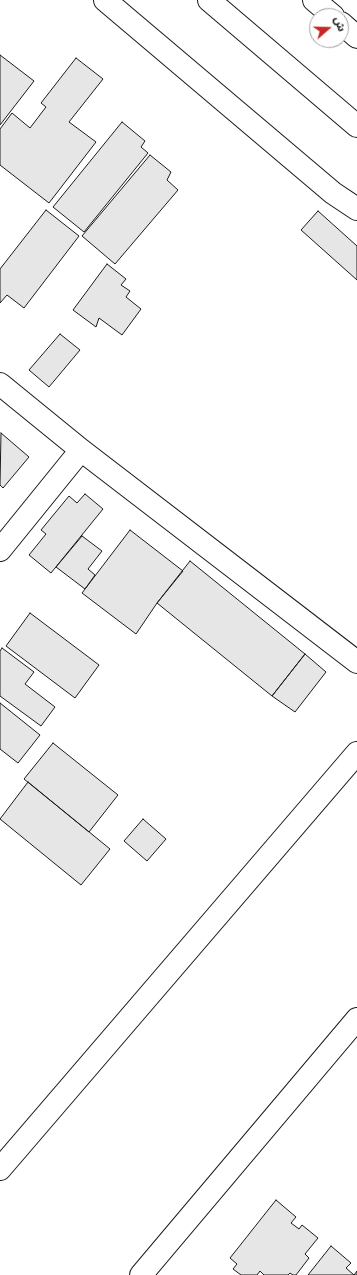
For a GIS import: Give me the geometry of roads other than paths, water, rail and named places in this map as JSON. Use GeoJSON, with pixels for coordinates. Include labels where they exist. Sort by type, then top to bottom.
{"type":"FeatureCollection","features":[{"type":"Feature","properties":{"kind":"street"},"geometry":{"type":"LineString","coordinates":[[105,0],[333,193],[357,209]]}},
{"type":"Feature","properties":{"kind":"street"},"geometry":{"type":"LineString","coordinates":[[209,0],[357,126]]}},
{"type":"Feature","properties":{"kind":"street"},"geometry":{"type":"LineString","coordinates":[[314,0],[324,8]]}},
{"type":"Feature","properties":{"kind":"street"},"geometry":{"type":"LineString","coordinates":[[349,30],[357,37]]}},
{"type":"Feature","properties":{"kind":"street"},"geometry":{"type":"LineString","coordinates":[[0,384],[81,450],[357,662]]}},
{"type":"Feature","properties":{"kind":"street"},"geometry":{"type":"LineString","coordinates":[[0,550],[81,450]]}},
{"type":"Feature","properties":{"kind":"street"},"geometry":{"type":"LineString","coordinates":[[0,1169],[357,753]]}},
{"type":"Feature","properties":{"kind":"street"},"geometry":{"type":"LineString","coordinates":[[149,1272],[357,1019]]}}]}
